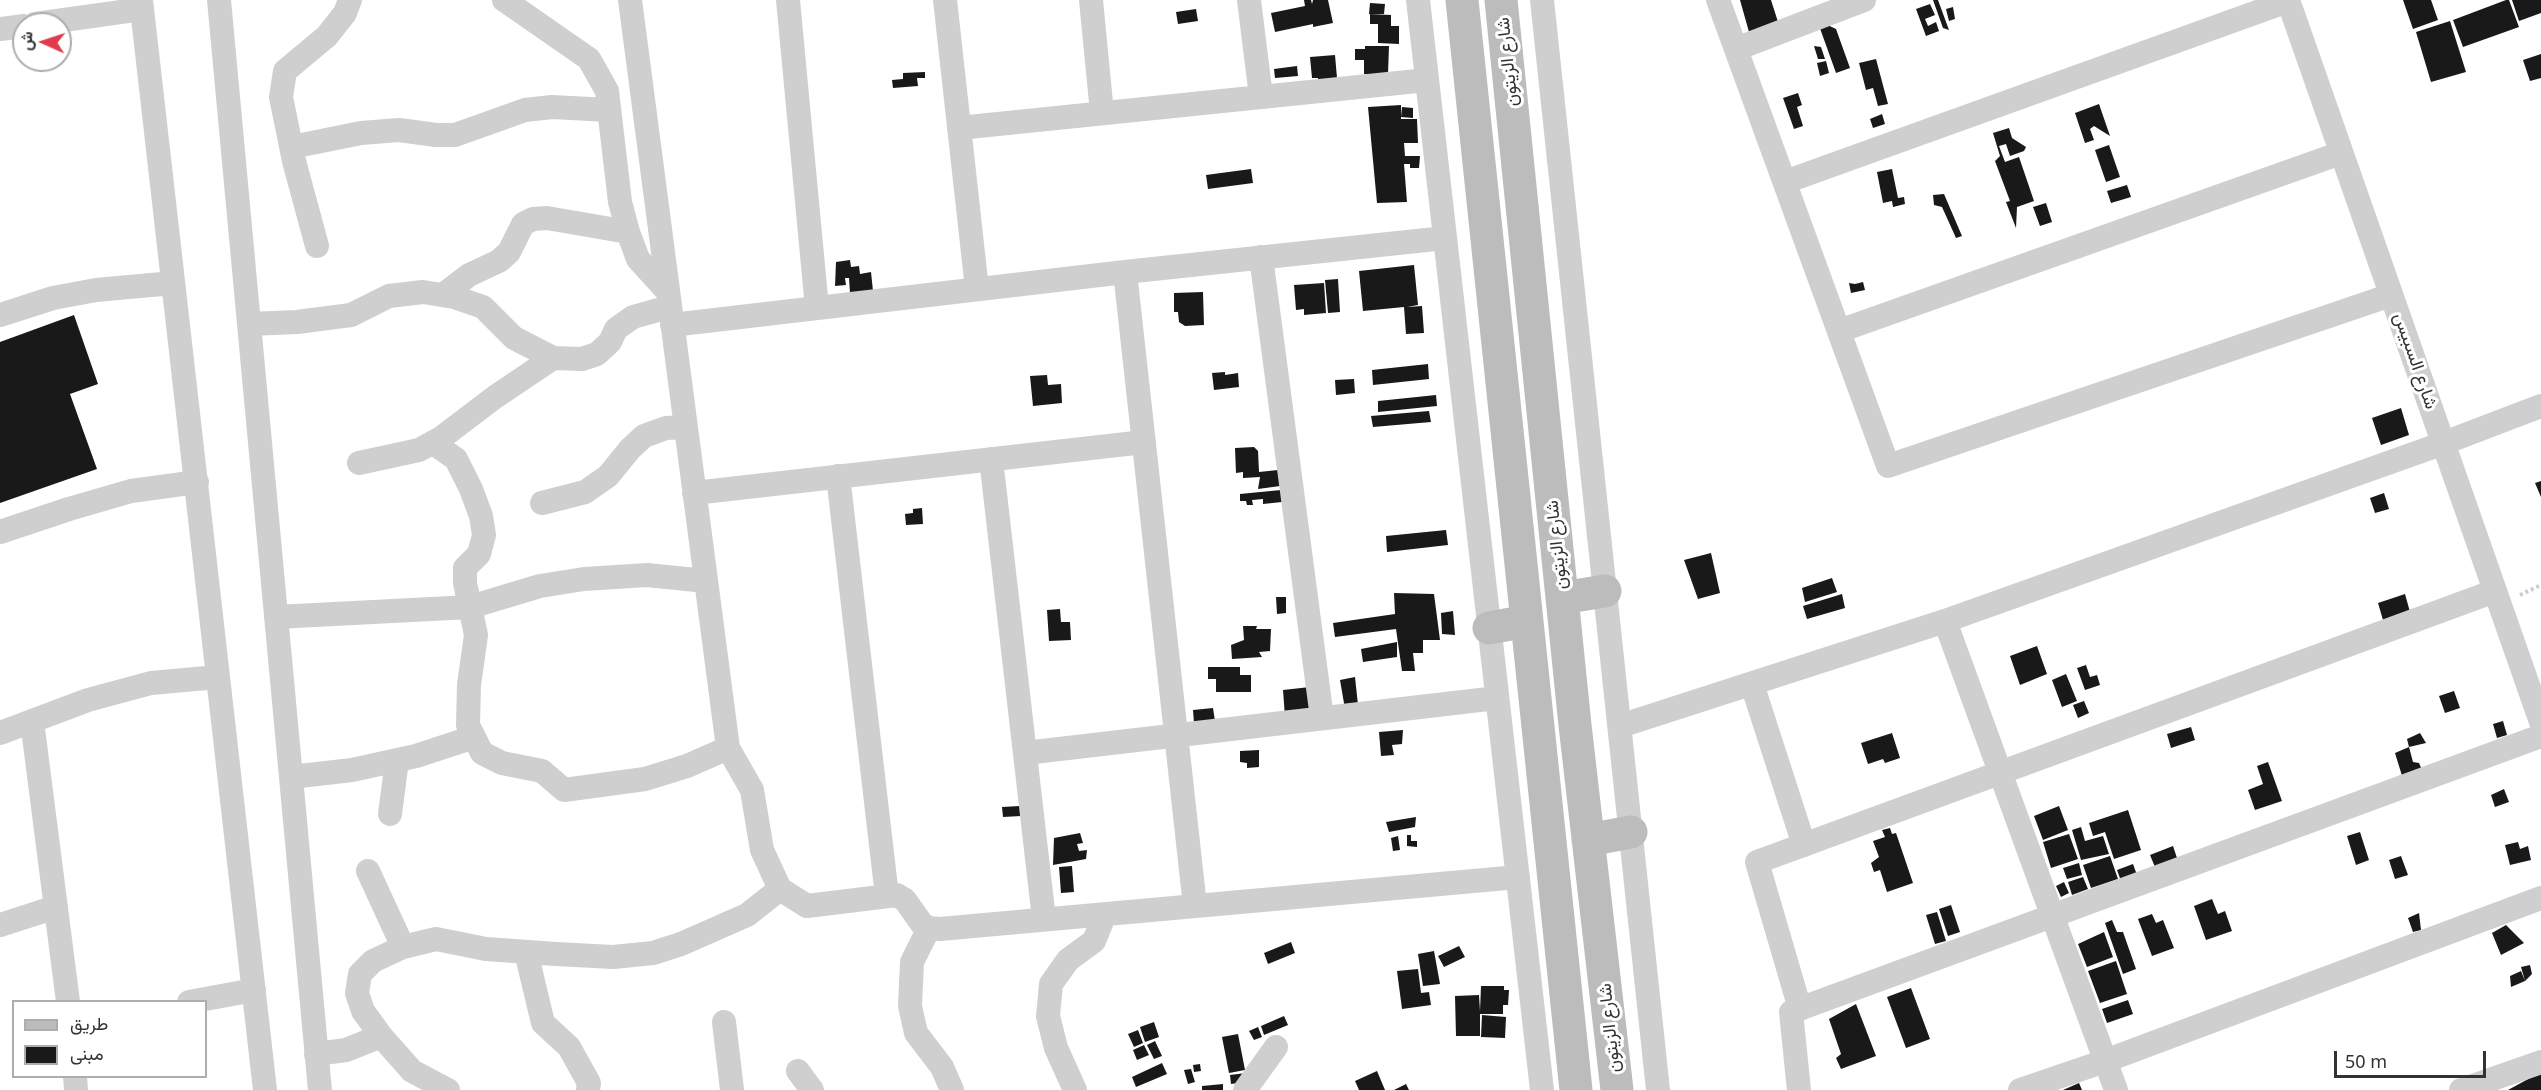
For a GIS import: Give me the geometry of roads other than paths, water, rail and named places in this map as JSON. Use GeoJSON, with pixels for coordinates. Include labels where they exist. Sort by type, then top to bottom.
{"type":"FeatureCollection","features":[{"type":"Feature","properties":{"kind":"main road","name":"شارع الزيتون"},"geometry":{"type":"LineString","coordinates":[[1462,0],[1576,1090]]}},
{"type":"Feature","properties":{"kind":"main road","name":"شارع الزيتون"},"geometry":{"type":"LineString","coordinates":[[1501,0],[1562,598],[1617,1090]]}},
{"type":"Feature","properties":{"kind":"main road"},"geometry":{"type":"LineString","coordinates":[[1484,198],[1497,207],[1506,207],[1514,203],[1522,189]]}},
{"type":"Feature","properties":{"kind":"main road"},"geometry":{"type":"LineString","coordinates":[[1491,283],[1496,278],[1510,272],[1524,275],[1530,280]]}},
{"type":"Feature","properties":{"kind":"main road"},"geometry":{"type":"LineString","coordinates":[[1562,598],[1605,591]]}},
{"type":"Feature","properties":{"kind":"main road"},"geometry":{"type":"LineString","coordinates":[[1489,628],[1527,621]]}},
{"type":"Feature","properties":{"kind":"main road"},"geometry":{"type":"LineString","coordinates":[[1588,840],[1631,832]]}},
{"type":"Feature","properties":{"kind":"street"},"geometry":{"type":"LineString","coordinates":[[219,0],[320,1090]]}},
{"type":"Feature","properties":{"kind":"street"},"geometry":{"type":"LineString","coordinates":[[317,246],[281,97],[285,71],[327,36],[345,13],[350,0]]}},
{"type":"Feature","properties":{"kind":"street"},"geometry":{"type":"LineString","coordinates":[[504,0],[589,59],[607,91],[620,202],[628,232],[638,259],[669,307]]}},
{"type":"Feature","properties":{"kind":"street"},"geometry":{"type":"LineString","coordinates":[[630,0],[728,748],[752,790],[762,850],[780,889],[807,906],[897,896],[905,900],[922,924],[929,928],[1518,877]]}},
{"type":"Feature","properties":{"kind":"street"},"geometry":{"type":"LineString","coordinates":[[788,0],[817,308]]}},
{"type":"Feature","properties":{"kind":"street"},"geometry":{"type":"LineString","coordinates":[[945,0],[977,289]]}},
{"type":"Feature","properties":{"kind":"street"},"geometry":{"type":"LineString","coordinates":[[1091,0],[1102,113]]}},
{"type":"Feature","properties":{"kind":"street"},"geometry":{"type":"LineString","coordinates":[[1249,0],[1261,97]]}},
{"type":"Feature","properties":{"kind":"street"},"geometry":{"type":"LineString","coordinates":[[1418,0],[1542,1090]]}},
{"type":"Feature","properties":{"kind":"street"},"geometry":{"type":"LineString","coordinates":[[1542,0],[1658,1090]]}},
{"type":"Feature","properties":{"kind":"street"},"geometry":{"type":"LineString","coordinates":[[1718,0],[1888,466],[2391,295]]}},
{"type":"Feature","properties":{"kind":"street"},"geometry":{"type":"LineString","coordinates":[[1736,49],[1864,0]]}},
{"type":"Feature","properties":{"kind":"street"},"geometry":{"type":"LineString","coordinates":[[1785,182],[2288,1]]}},
{"type":"Feature","properties":{"kind":"street","name":"شارع السبيس"},"geometry":{"type":"LineString","coordinates":[[2288,1],[2541,722]]}},
{"type":"Feature","properties":{"kind":"street"},"geometry":{"type":"LineString","coordinates":[[72,17],[141,4],[265,1090]]}},
{"type":"Feature","properties":{"kind":"street"},"geometry":{"type":"LineString","coordinates":[[959,128],[1427,80]]}},
{"type":"Feature","properties":{"kind":"street"},"geometry":{"type":"LineString","coordinates":[[292,147],[361,133],[399,130],[455,135],[525,110],[552,107],[609,110]]}},
{"type":"Feature","properties":{"kind":"street"},"geometry":{"type":"LineString","coordinates":[[1839,331],[2342,153]]}},
{"type":"Feature","properties":{"kind":"street"},"geometry":{"type":"LineString","coordinates":[[443,295],[469,275],[499,261],[509,252],[523,224],[533,219],[547,218],[628,232]]}},
{"type":"Feature","properties":{"kind":"street"},"geometry":{"type":"LineString","coordinates":[[249,324],[297,322],[351,315],[389,296],[423,292],[454,297],[483,308],[514,338],[553,358],[582,359],[597,354],[610,342],[616,328],[633,317],[669,307],[817,308],[1444,238]]}},
{"type":"Feature","properties":{"kind":"street"},"geometry":{"type":"LineString","coordinates":[[1261,258],[1322,718]]}},
{"type":"Feature","properties":{"kind":"street"},"geometry":{"type":"LineString","coordinates":[[1125,272],[1195,906]]}},
{"type":"Feature","properties":{"kind":"street"},"geometry":{"type":"LineString","coordinates":[[0,315],[53,298],[96,290],[173,283]]}},
{"type":"Feature","properties":{"kind":"street"},"geometry":{"type":"LineString","coordinates":[[359,463],[419,450],[553,358]]}},
{"type":"Feature","properties":{"kind":"street"},"geometry":{"type":"LineString","coordinates":[[1620,726],[1945,621],[2444,443],[2541,406]]}},
{"type":"Feature","properties":{"kind":"street"},"geometry":{"type":"LineString","coordinates":[[542,503],[585,492],[608,476],[644,436],[666,428],[685,427]]}},
{"type":"Feature","properties":{"kind":"street"},"geometry":{"type":"LineString","coordinates":[[433,442],[456,459],[481,516],[484,535],[479,554],[465,568],[465,583],[476,635],[469,685],[468,725],[482,753],[502,763],[542,771],[564,790],[645,780],[687,766],[728,748]]}},
{"type":"Feature","properties":{"kind":"street"},"geometry":{"type":"LineString","coordinates":[[694,493],[1144,442]]}},
{"type":"Feature","properties":{"kind":"street"},"geometry":{"type":"LineString","coordinates":[[991,459],[1044,919]]}},
{"type":"Feature","properties":{"kind":"street"},"geometry":{"type":"LineString","coordinates":[[838,476],[887,896]]}},
{"type":"Feature","properties":{"kind":"street"},"geometry":{"type":"LineString","coordinates":[[0,532],[131,491],[197,482]]}},
{"type":"Feature","properties":{"kind":"street"},"geometry":{"type":"LineString","coordinates":[[276,617],[470,607],[540,586],[584,579],[647,575],[706,581]]}},
{"type":"Feature","properties":{"kind":"street"},"geometry":{"type":"LineString","coordinates":[[1800,1009],[1757,862],[2495,591]]}},
{"type":"Feature","properties":{"kind":"street"},"geometry":{"type":"LineString","coordinates":[[1945,621],[2116,1090]]}},
{"type":"Feature","properties":{"kind":"street"},"geometry":{"type":"LineString","coordinates":[[0,733],[88,700],[151,683],[218,677]]}},
{"type":"Feature","properties":{"kind":"street"},"geometry":{"type":"LineString","coordinates":[[1752,684],[1804,845]]}},
{"type":"Feature","properties":{"kind":"street"},"geometry":{"type":"LineString","coordinates":[[1025,753],[1497,698]]}},
{"type":"Feature","properties":{"kind":"street"},"geometry":{"type":"LineString","coordinates":[[32,721],[68,1000]]}},
{"type":"Feature","properties":{"kind":"street"},"geometry":{"type":"LineString","coordinates":[[291,777],[352,770],[416,756],[474,736]]}},
{"type":"Feature","properties":{"kind":"street"},"geometry":{"type":"LineString","coordinates":[[1799,1090],[1791,1012],[2541,736]]}},
{"type":"Feature","properties":{"kind":"street"},"geometry":{"type":"LineString","coordinates":[[390,814],[397,760]]}},
{"type":"Feature","properties":{"kind":"street"},"geometry":{"type":"LineString","coordinates":[[368,871],[403,947]]}},
{"type":"Feature","properties":{"kind":"street"},"geometry":{"type":"LineString","coordinates":[[448,1090],[412,1071],[381,1036],[363,1011],[357,993],[360,974],[373,962],[403,947],[435,939],[486,949],[526,952],[613,957],[653,953],[681,944],[747,915],[780,889]]}},
{"type":"Feature","properties":{"kind":"street"},"geometry":{"type":"LineString","coordinates":[[2020,1090],[2105,1061],[2541,898]]}},
{"type":"Feature","properties":{"kind":"street"},"geometry":{"type":"LineString","coordinates":[[0,925],[56,907]]}},
{"type":"Feature","properties":{"kind":"street"},"geometry":{"type":"LineString","coordinates":[[1075,1090],[1056,1048],[1048,1016],[1051,984],[1068,960],[1094,941],[1105,914]]}},
{"type":"Feature","properties":{"kind":"street"},"geometry":{"type":"LineString","coordinates":[[929,928],[912,962],[910,1006],[916,1033],[942,1067],[952,1090]]}},
{"type":"Feature","properties":{"kind":"street"},"geometry":{"type":"LineString","coordinates":[[526,952],[543,1023],[569,1047],[589,1083],[588,1090]]}},
{"type":"Feature","properties":{"kind":"street"},"geometry":{"type":"LineString","coordinates":[[200,1000],[254,990]]}},
{"type":"Feature","properties":{"kind":"street"},"geometry":{"type":"LineString","coordinates":[[724,1022],[732,1090]]}},
{"type":"Feature","properties":{"kind":"street"},"geometry":{"type":"LineString","coordinates":[[316,1054],[346,1050],[381,1036]]}},
{"type":"Feature","properties":{"kind":"street"},"geometry":{"type":"LineString","coordinates":[[1245,1090],[1276,1047]]}},
{"type":"Feature","properties":{"kind":"street"},"geometry":{"type":"LineString","coordinates":[[2461,1090],[2541,1062]]}},
{"type":"Feature","properties":{"kind":"street"},"geometry":{"type":"LineString","coordinates":[[798,1071],[812,1090]]}}]}
